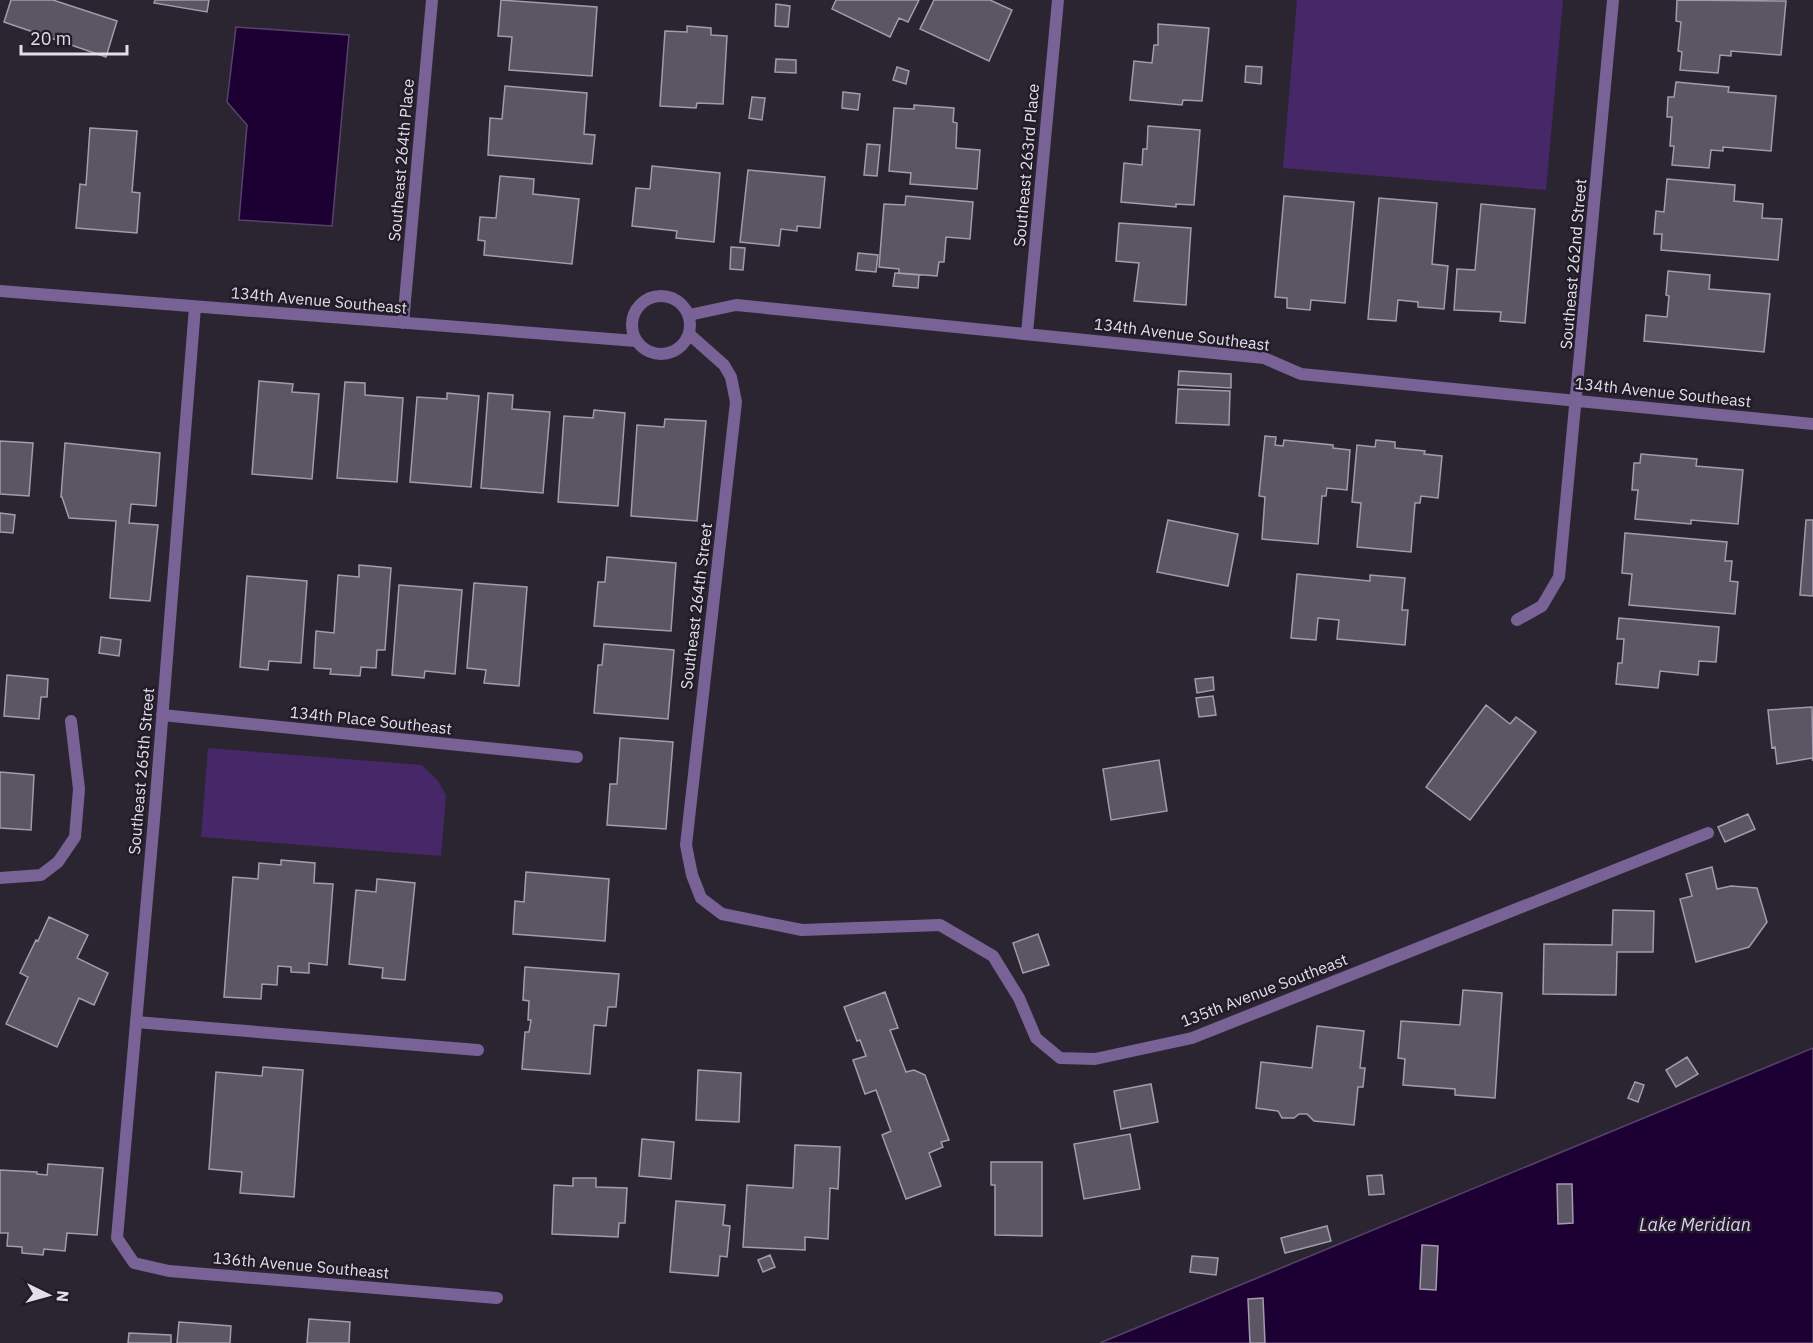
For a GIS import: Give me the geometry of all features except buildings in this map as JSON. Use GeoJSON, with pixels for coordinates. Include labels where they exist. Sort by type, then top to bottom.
{"type":"FeatureCollection","features":[{"type":"Feature","properties":{"kind":"street","name":"Southeast 264th Place"},"geometry":{"type":"LineString","coordinates":[[403,323],[432,0]]}},
{"type":"Feature","properties":{"kind":"street","name":"Southeast 263rd Place"},"geometry":{"type":"LineString","coordinates":[[1027,333],[1058,0]]}},
{"type":"Feature","properties":{"kind":"street","name":"Southeast 262nd Street"},"geometry":{"type":"LineString","coordinates":[[1517,620],[1542,606],[1559,577],[1613,0]]}},
{"type":"Feature","properties":{"kind":"street","name":"134th Avenue Southeast"},"geometry":{"type":"LineString","coordinates":[[0,291],[636,341],[642,348],[660,354],[678,349],[689,334]]}},
{"type":"Feature","properties":{"kind":"street"},"geometry":{"type":"LineString","coordinates":[[636,341],[631,322],[634,312],[647,298],[657,295],[676,299],[689,315],[689,334]]}},
{"type":"Feature","properties":{"kind":"street","name":"134th Avenue Southeast"},"geometry":{"type":"LineString","coordinates":[[689,315],[736,305],[1027,333],[1264,358],[1301,374],[1577,399],[1813,424]]}},
{"type":"Feature","properties":{"kind":"street","name":"Southeast 265th Street"},"geometry":{"type":"LineString","coordinates":[[117,1238],[195,307]]}},
{"type":"Feature","properties":{"kind":"street","name":"Southeast 264th Street"},"geometry":{"type":"LineString","coordinates":[[689,334],[724,365],[731,377],[736,402],[686,845],[692,875],[701,898]]}},
{"type":"Feature","properties":{"kind":"street","name":"134th Place Southeast"},"geometry":{"type":"LineString","coordinates":[[162,715],[577,757]]}},
{"type":"Feature","properties":{"kind":"street"},"geometry":{"type":"LineString","coordinates":[[0,878],[41,875],[58,862],[75,837],[79,789],[71,721]]}},
{"type":"Feature","properties":{"kind":"street","name":"135th Avenue Southeast"},"geometry":{"type":"LineString","coordinates":[[701,898],[722,914],[802,930],[940,925],[993,956],[1019,998],[1036,1038],[1060,1058],[1095,1059],[1192,1038],[1708,833]]}},
{"type":"Feature","properties":{"kind":"street"},"geometry":{"type":"LineString","coordinates":[[136,1022],[478,1050]]}},
{"type":"Feature","properties":{"kind":"street","name":"136th Avenue Southeast"},"geometry":{"type":"LineString","coordinates":[[117,1238],[134,1263],[169,1271],[497,1298]]}},
{"type":"Feature","properties":{"kind":"shaded area"},"geometry":{"type":"Polygon","coordinates":[[[1297,0],[1563,0],[1546,190],[1283,168],[1297,0]]]}},
{"type":"Feature","properties":{"kind":"shaded area"},"geometry":{"type":"Polygon","coordinates":[[[208,748],[422,765],[438,781],[446,795],[441,856],[201,837],[208,748]]]}},
{"type":"Feature","properties":{"kind":"water"},"geometry":{"type":"Polygon","coordinates":[[[236,27],[349,35],[332,226],[239,220],[247,125],[227,102],[236,27]]]}},
{"type":"Feature","properties":{"kind":"water","name":"Lake Meridian"},"geometry":{"type":"Polygon","coordinates":[[[1813,1048],[1813,1343],[1100,1343],[1813,1048]]]}}]}
